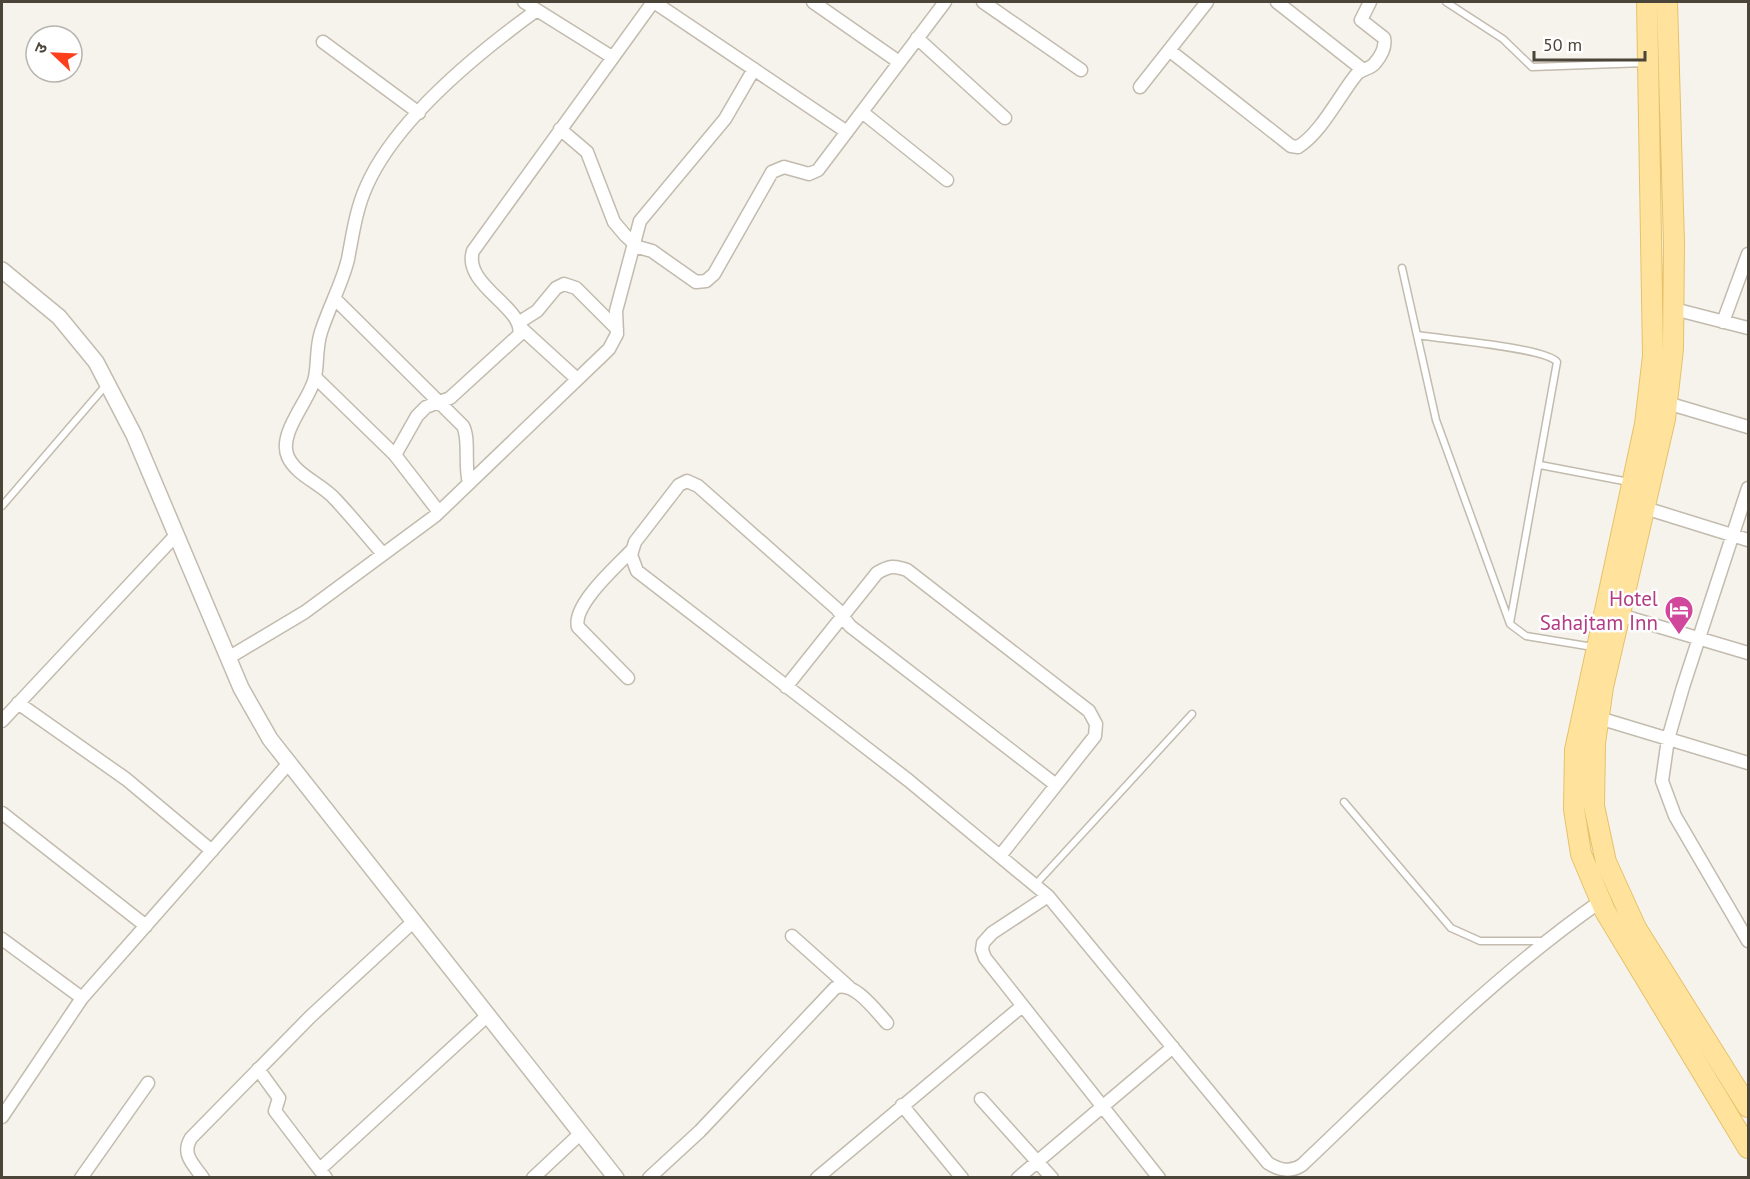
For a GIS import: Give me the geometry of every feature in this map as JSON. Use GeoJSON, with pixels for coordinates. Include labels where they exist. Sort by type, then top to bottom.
{"type":"FeatureCollection","features":[{"type":"Feature","properties":{"kind":"main road"},"geometry":{"type":"LineString","coordinates":[[1647,2],[1653,356],[1645,424],[1575,750],[1574,809],[1581,854],[1600,902],[1749,1148]]}},
{"type":"Feature","properties":{"kind":"main road"},"geometry":{"type":"LineString","coordinates":[[1668,2],[1673,349],[1667,403],[1599,718],[1595,743],[1594,806],[1606,862],[1636,928],[1749,1107]]}},
{"type":"Feature","properties":{"kind":"street"},"geometry":{"type":"LineString","coordinates":[[524,2],[612,57]]}},
{"type":"Feature","properties":{"kind":"street"},"geometry":{"type":"LineString","coordinates":[[577,379],[519,325],[473,271],[471,258],[476,244],[653,2],[847,132]]}},
{"type":"Feature","properties":{"kind":"street"},"geometry":{"type":"LineString","coordinates":[[813,2],[899,62]]}},
{"type":"Feature","properties":{"kind":"street"},"geometry":{"type":"LineString","coordinates":[[560,129],[584,146],[614,222],[634,243],[652,251],[696,282],[706,281],[714,274],[772,172],[784,167],[813,174],[945,2]]}},
{"type":"Feature","properties":{"kind":"street"},"geometry":{"type":"LineString","coordinates":[[983,2],[1081,70]]}},
{"type":"Feature","properties":{"kind":"street"},"geometry":{"type":"LineString","coordinates":[[1140,87],[1207,2]]}},
{"type":"Feature","properties":{"kind":"street"},"geometry":{"type":"LineString","coordinates":[[1277,2],[1362,69]]}},
{"type":"Feature","properties":{"kind":"street"},"geometry":{"type":"LineString","coordinates":[[1168,50],[1294,147],[1300,146],[1332,110],[1362,69],[1374,65],[1385,45],[1384,38],[1361,20],[1370,2]]}},
{"type":"Feature","properties":{"kind":"street"},"geometry":{"type":"LineString","coordinates":[[383,554],[334,498],[302,473],[287,456],[286,445],[315,377],[320,333],[347,260],[355,216],[367,184],[383,155],[419,113],[497,39],[537,10]]}},
{"type":"Feature","properties":{"kind":"street"},"geometry":{"type":"LineString","coordinates":[[918,38],[1005,118]]}},
{"type":"Feature","properties":{"kind":"street"},"geometry":{"type":"LineString","coordinates":[[322,42],[419,113]]}},
{"type":"Feature","properties":{"kind":"street"},"geometry":{"type":"LineString","coordinates":[[228,658],[305,612],[439,512],[613,344],[617,329],[616,311],[634,243],[645,213],[725,119],[754,69]]}},
{"type":"Feature","properties":{"kind":"street"},"geometry":{"type":"LineString","coordinates":[[862,112],[947,180]]}},
{"type":"Feature","properties":{"kind":"street"},"geometry":{"type":"LineString","coordinates":[[1723,322],[1749,254]]}},
{"type":"Feature","properties":{"kind":"street"},"geometry":{"type":"LineString","coordinates":[[2,270],[59,317],[96,362],[134,435],[241,688],[270,739],[616,1178]]}},
{"type":"Feature","properties":{"kind":"street"},"geometry":{"type":"LineString","coordinates":[[395,455],[417,416],[426,407],[450,398],[517,339],[519,325],[537,311],[556,288],[564,284],[576,288],[617,329]]}},
{"type":"Feature","properties":{"kind":"street"},"geometry":{"type":"LineString","coordinates":[[334,298],[363,323],[466,430],[465,463],[470,483]]}},
{"type":"Feature","properties":{"kind":"street"},"geometry":{"type":"LineString","coordinates":[[1674,309],[1749,328]]}},
{"type":"Feature","properties":{"kind":"street"},"geometry":{"type":"LineString","coordinates":[[315,377],[395,455],[439,512]]}},
{"type":"Feature","properties":{"kind":"street"},"geometry":{"type":"LineString","coordinates":[[1667,403],[1749,427]]}},
{"type":"Feature","properties":{"kind":"street"},"geometry":{"type":"LineString","coordinates":[[628,678],[578,627],[577,621],[584,603],[632,550],[679,485],[687,481],[698,486],[841,615],[850,626],[1056,785]]}},
{"type":"Feature","properties":{"kind":"street"},"geometry":{"type":"LineString","coordinates":[[1749,488],[1668,739],[1662,781],[1675,816],[1749,942]]}},
{"type":"Feature","properties":{"kind":"street"},"geometry":{"type":"LineString","coordinates":[[1645,508],[1749,540]]}},
{"type":"Feature","properties":{"kind":"street"},"geometry":{"type":"LineString","coordinates":[[2,721],[176,535]]}},
{"type":"Feature","properties":{"kind":"street"},"geometry":{"type":"LineString","coordinates":[[632,550],[631,561],[637,571],[1048,896],[1268,1162],[1287,1174],[1302,1165],[1475,1002],[1549,940],[1600,902]]}},
{"type":"Feature","properties":{"kind":"street"},"geometry":{"type":"LineString","coordinates":[[786,687],[841,615],[877,573],[888,567],[907,570],[1089,711],[1096,724],[1095,736],[1000,856]]}},
{"type":"Feature","properties":{"kind":"street"},"geometry":{"type":"LineString","coordinates":[[1620,615],[1749,653]]}},
{"type":"Feature","properties":{"kind":"street"},"geometry":{"type":"LineString","coordinates":[[18,704],[126,779],[212,851]]}},
{"type":"Feature","properties":{"kind":"street"},"geometry":{"type":"LineString","coordinates":[[1599,718],[1749,763]]}},
{"type":"Feature","properties":{"kind":"street"},"geometry":{"type":"LineString","coordinates":[[2,1117],[82,998],[290,763]]}},
{"type":"Feature","properties":{"kind":"street"},"geometry":{"type":"LineString","coordinates":[[2,813],[146,926]]}},
{"type":"Feature","properties":{"kind":"street"},"geometry":{"type":"LineString","coordinates":[[1048,896],[992,933],[983,943],[985,958],[1021,1007],[1160,1178]]}},
{"type":"Feature","properties":{"kind":"street"},"geometry":{"type":"LineString","coordinates":[[203,1178],[186,1154],[187,1145],[310,1017],[414,921]]}},
{"type":"Feature","properties":{"kind":"street"},"geometry":{"type":"LineString","coordinates":[[792,936],[887,1023]]}},
{"type":"Feature","properties":{"kind":"street"},"geometry":{"type":"LineString","coordinates":[[2,940],[82,998]]}},
{"type":"Feature","properties":{"kind":"street"},"geometry":{"type":"LineString","coordinates":[[649,1178],[700,1131],[829,993],[840,986],[849,988]]}},
{"type":"Feature","properties":{"kind":"street"},"geometry":{"type":"LineString","coordinates":[[817,1178],[1021,1007]]}},
{"type":"Feature","properties":{"kind":"street"},"geometry":{"type":"LineString","coordinates":[[258,1069],[279,1098],[274,1111],[323,1173],[489,1015]]}},
{"type":"Feature","properties":{"kind":"street"},"geometry":{"type":"LineString","coordinates":[[1018,1178],[1173,1047]]}},
{"type":"Feature","properties":{"kind":"street"},"geometry":{"type":"LineString","coordinates":[[81,1178],[148,1083]]}},
{"type":"Feature","properties":{"kind":"street"},"geometry":{"type":"LineString","coordinates":[[981,1099],[1052,1178]]}},
{"type":"Feature","properties":{"kind":"street"},"geometry":{"type":"LineString","coordinates":[[902,1105],[962,1177]]}},
{"type":"Feature","properties":{"kind":"street"},"geometry":{"type":"LineString","coordinates":[[533,1178],[581,1133]]}},
{"type":"Feature","properties":{"kind":"lane"},"geometry":{"type":"LineString","coordinates":[[1446,2],[1503,39],[1532,67],[1648,63]]}},
{"type":"Feature","properties":{"kind":"lane"},"geometry":{"type":"LineString","coordinates":[[1402,268],[1439,430],[1510,624],[1526,636],[1597,648]]}},
{"type":"Feature","properties":{"kind":"lane"},"geometry":{"type":"LineString","coordinates":[[1417,335],[1528,351],[1555,359],[1558,367],[1510,624]]}},
{"type":"Feature","properties":{"kind":"lane"},"geometry":{"type":"LineString","coordinates":[[2,506],[107,384]]}},
{"type":"Feature","properties":{"kind":"lane"},"geometry":{"type":"LineString","coordinates":[[1540,465],[1632,483]]}},
{"type":"Feature","properties":{"kind":"lane"},"geometry":{"type":"LineString","coordinates":[[1035,885],[1192,714]]}},
{"type":"Feature","properties":{"kind":"lane"},"geometry":{"type":"LineString","coordinates":[[1344,802],[1451,928],[1480,941],[1549,940]]}},
{"type":"Feature","properties":{"kind":"place","name":"Hotel Sahajtam Inn"},"geometry":{"type":"Point","coordinates":[1679,636]}}]}
